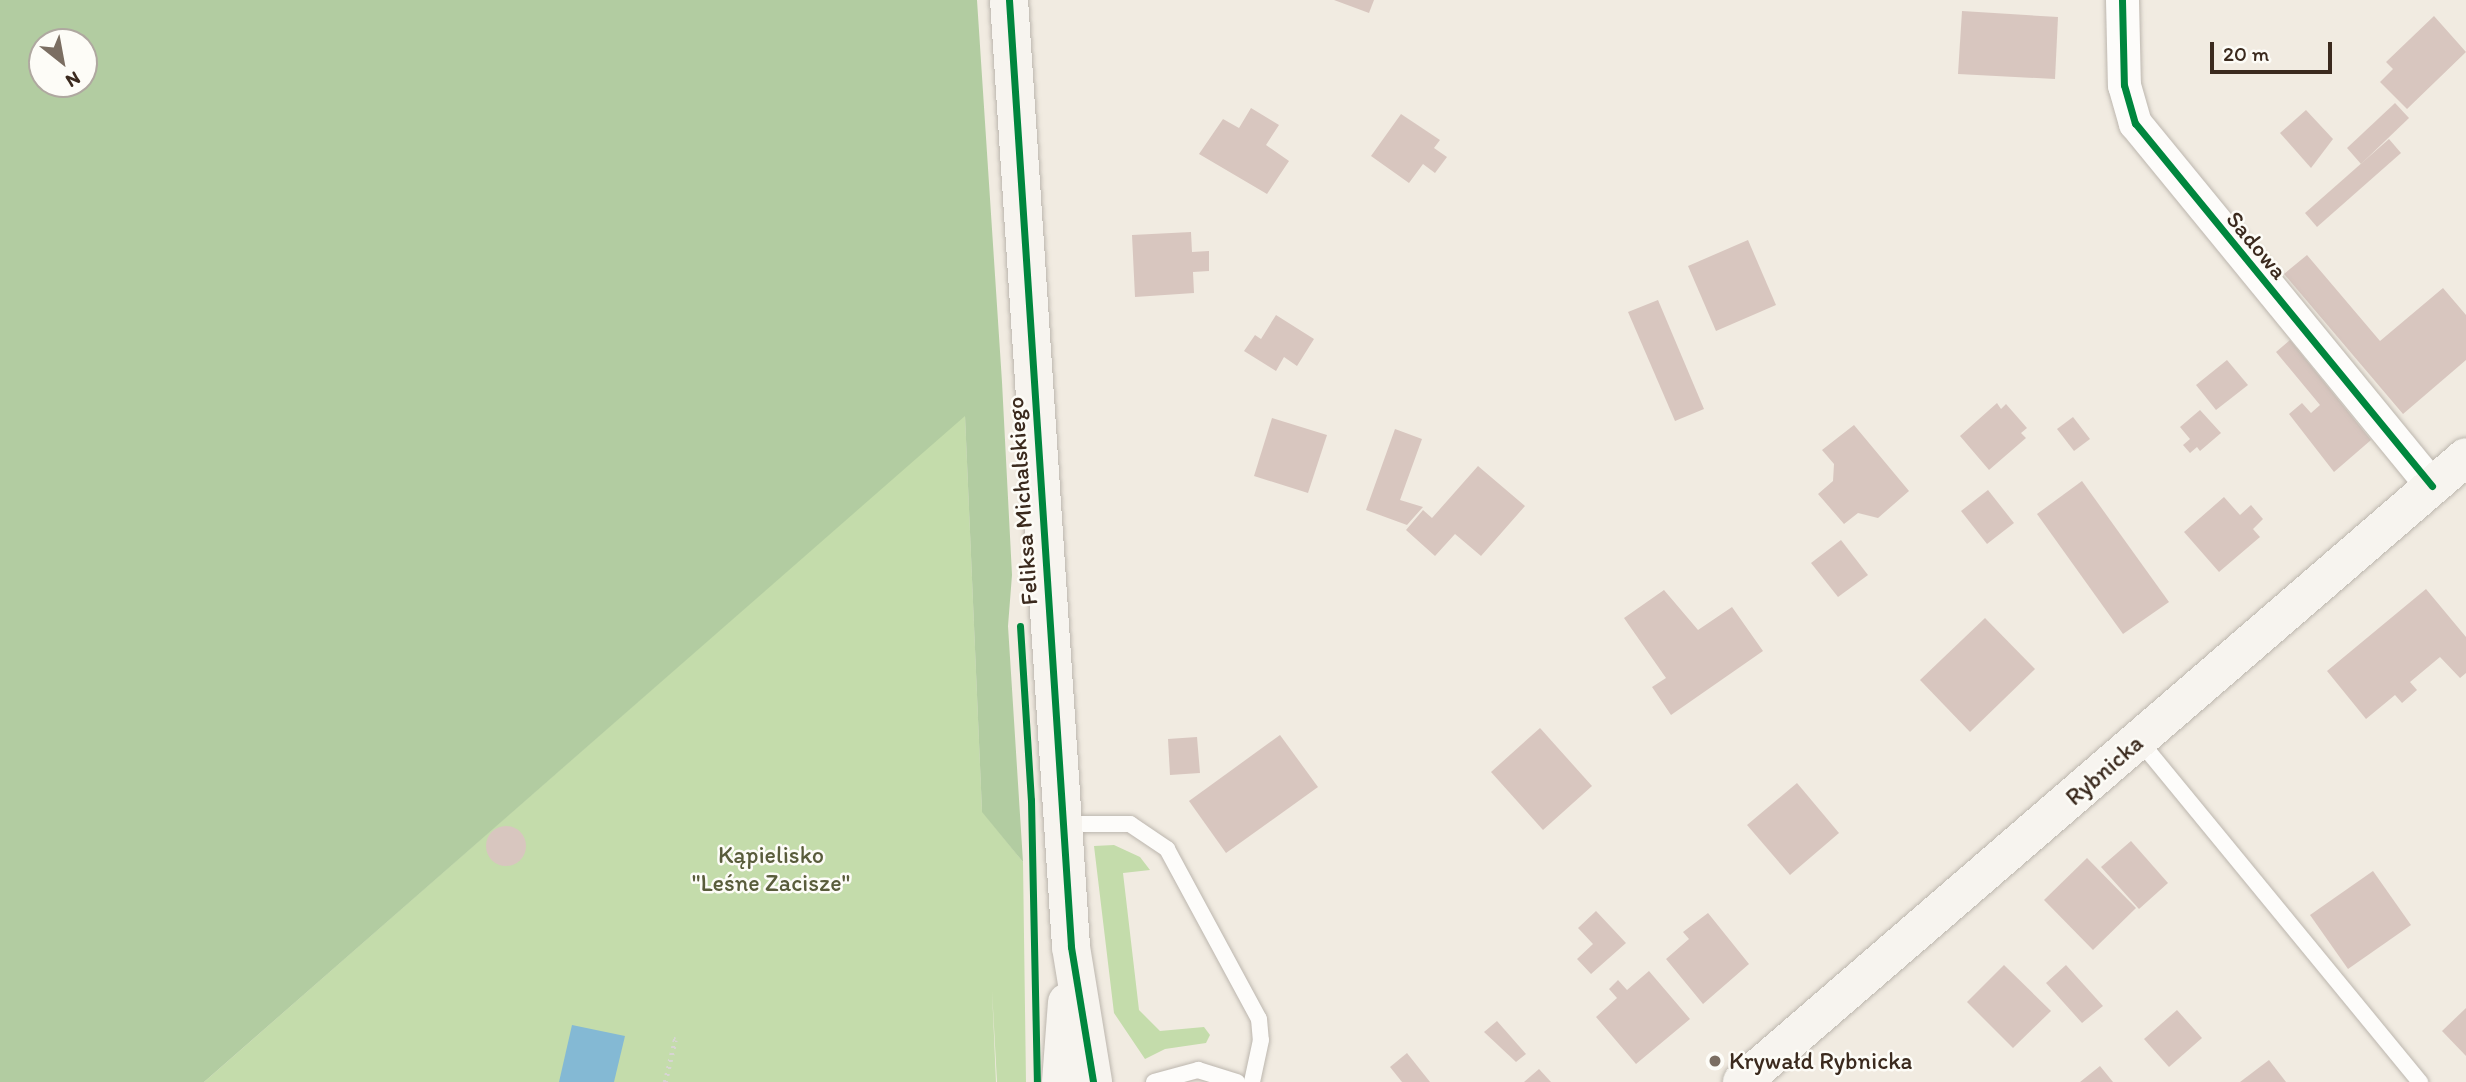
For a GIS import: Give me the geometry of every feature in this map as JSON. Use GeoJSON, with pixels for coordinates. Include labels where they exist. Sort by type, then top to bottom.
{"type":"FeatureCollection","features":[{"type":"Feature","properties":{"kind":"street","name":"Feliksa Michalskiego"},"geometry":{"type":"LineString","coordinates":[[1009,0],[1071,947],[1093,1082]]}},
{"type":"Feature","properties":{"kind":"street","name":"Sadowa"},"geometry":{"type":"LineString","coordinates":[[2122,0],[2124,85],[2134,123],[2432,486]]}},
{"type":"Feature","properties":{"kind":"street","name":"Rybnicka"},"geometry":{"type":"LineString","coordinates":[[1742,1082],[2466,457]]}},
{"type":"Feature","properties":{"kind":"street","name":"Feliksa Michalskiego"},"geometry":{"type":"LineString","coordinates":[[1061,1082],[1071,947]]}},
{"type":"Feature","properties":{"kind":"lane"},"geometry":{"type":"LineString","coordinates":[[2139,740],[2420,1082]]}},
{"type":"Feature","properties":{"kind":"lane"},"geometry":{"type":"LineString","coordinates":[[1063,824],[1130,824],[1167,849],[1259,1019],[1261,1040],[1252,1082]]}},
{"type":"Feature","properties":{"kind":"lane"},"geometry":{"type":"LineString","coordinates":[[1154,1082],[1198,1070],[1237,1082]]}},
{"type":"Feature","properties":{"kind":"path"},"geometry":{"type":"LineString","coordinates":[[665,1082],[675,1040],[670,1038]]}},
{"type":"Feature","properties":{"kind":"green space"},"geometry":{"type":"Polygon","coordinates":[[[0,0],[977,0],[1002,382],[1012,575],[1008,626],[1023,862],[982,812],[965,416],[204,1082],[0,1082],[0,0]]]}},
{"type":"Feature","properties":{"kind":"green space","name":"Kąpielisko \"Leśne Zacisze\""},"geometry":{"type":"Polygon","coordinates":[[[965,415],[982,811],[1023,862],[1026,1082],[997,1082],[992,990],[996,1082],[204,1082],[965,415]]]}},
{"type":"Feature","properties":{"kind":"green space"},"geometry":{"type":"Polygon","coordinates":[[[1114,845],[1140,857],[1150,870],[1123,873],[1139,1010],[1160,1031],[1204,1027],[1210,1035],[1206,1043],[1165,1049],[1145,1059],[1114,1013],[1094,846],[1114,845]]]}},
{"type":"Feature","properties":{"kind":"water"},"geometry":{"type":"Polygon","coordinates":[[[572,1025],[625,1036],[614,1082],[559,1082],[572,1025]]]}},
{"type":"Feature","properties":{"kind":"building"},"geometry":{"type":"Polygon","coordinates":[[[1334,0],[1374,0],[1369,13],[1334,0]]]}},
{"type":"Feature","properties":{"kind":"building"},"geometry":{"type":"Polygon","coordinates":[[[1962,11],[2058,17],[2055,79],[1958,74],[1962,11]]]}},
{"type":"Feature","properties":{"kind":"building"},"geometry":{"type":"Polygon","coordinates":[[[2434,16],[2466,52],[2407,109],[2380,82],[2393,69],[2386,62],[2434,16]]]}},
{"type":"Feature","properties":{"kind":"building"},"geometry":{"type":"Polygon","coordinates":[[[2395,103],[2409,118],[2361,164],[2347,148],[2395,103]]]}},
{"type":"Feature","properties":{"kind":"building"},"geometry":{"type":"Polygon","coordinates":[[[1251,108],[1279,125],[1266,145],[1289,161],[1267,194],[1199,154],[1223,119],[1239,128],[1251,108]]]}},
{"type":"Feature","properties":{"kind":"building"},"geometry":{"type":"Polygon","coordinates":[[[2306,110],[2333,139],[2311,168],[2280,133],[2306,110]]]}},
{"type":"Feature","properties":{"kind":"building"},"geometry":{"type":"Polygon","coordinates":[[[1401,114],[1440,140],[1434,148],[1447,157],[1435,173],[1423,164],[1409,183],[1371,156],[1401,114]]]}},
{"type":"Feature","properties":{"kind":"building"},"geometry":{"type":"Polygon","coordinates":[[[2389,139],[2401,153],[2317,227],[2305,213],[2389,139]]]}},
{"type":"Feature","properties":{"kind":"building"},"geometry":{"type":"Polygon","coordinates":[[[1191,232],[1192,252],[1209,251],[1209,271],[1193,272],[1194,293],[1135,297],[1132,235],[1191,232]]]}},
{"type":"Feature","properties":{"kind":"building"},"geometry":{"type":"Polygon","coordinates":[[[1748,240],[1776,305],[1716,331],[1688,266],[1748,240]]]}},
{"type":"Feature","properties":{"kind":"building"},"geometry":{"type":"Polygon","coordinates":[[[2307,255],[2380,341],[2443,288],[2466,315],[2466,360],[2403,414],[2284,274],[2307,255]]]}},
{"type":"Feature","properties":{"kind":"building"},"geometry":{"type":"Polygon","coordinates":[[[1658,300],[1704,409],[1675,421],[1628,312],[1658,300]]]}},
{"type":"Feature","properties":{"kind":"building"},"geometry":{"type":"Polygon","coordinates":[[[1276,315],[1314,339],[1297,366],[1284,357],[1276,371],[1244,351],[1255,335],[1261,339],[1276,315]]]}},
{"type":"Feature","properties":{"kind":"building"},"geometry":{"type":"Polygon","coordinates":[[[2290,340],[2371,440],[2334,472],[2289,414],[2302,403],[2311,413],[2320,405],[2276,352],[2290,340]]]}},
{"type":"Feature","properties":{"kind":"building"},"geometry":{"type":"Polygon","coordinates":[[[2227,360],[2248,385],[2216,410],[2196,385],[2227,360]]]}},
{"type":"Feature","properties":{"kind":"building"},"geometry":{"type":"Polygon","coordinates":[[[1997,403],[2001,409],[2006,404],[2027,428],[2021,433],[2026,438],[1989,470],[1960,436],[1997,403]]]}},
{"type":"Feature","properties":{"kind":"building"},"geometry":{"type":"Polygon","coordinates":[[[2200,410],[2221,433],[2200,451],[2197,447],[2190,453],[2183,445],[2190,439],[2180,427],[2200,410]]]}},
{"type":"Feature","properties":{"kind":"building"},"geometry":{"type":"Polygon","coordinates":[[[2073,417],[2090,439],[2074,451],[2057,429],[2073,417]]]}},
{"type":"Feature","properties":{"kind":"building"},"geometry":{"type":"Polygon","coordinates":[[[1272,418],[1327,435],[1308,493],[1254,476],[1272,418]]]}},
{"type":"Feature","properties":{"kind":"building"},"geometry":{"type":"Polygon","coordinates":[[[1854,425],[1909,491],[1878,518],[1858,513],[1844,524],[1818,494],[1833,481],[1834,464],[1822,450],[1854,425]]]}},
{"type":"Feature","properties":{"kind":"building"},"geometry":{"type":"Polygon","coordinates":[[[1395,429],[1422,439],[1400,500],[1423,507],[1407,525],[1366,510],[1395,429]]]}},
{"type":"Feature","properties":{"kind":"building"},"geometry":{"type":"Polygon","coordinates":[[[1478,466],[1525,506],[1481,556],[1455,534],[1435,556],[1406,530],[1423,510],[1432,518],[1478,466]]]}},
{"type":"Feature","properties":{"kind":"building"},"geometry":{"type":"Polygon","coordinates":[[[2082,481],[2169,602],[2123,634],[2037,514],[2082,481]]]}},
{"type":"Feature","properties":{"kind":"building"},"geometry":{"type":"Polygon","coordinates":[[[1988,490],[2014,523],[1987,544],[1961,511],[1988,490]]]}},
{"type":"Feature","properties":{"kind":"building"},"geometry":{"type":"Polygon","coordinates":[[[2224,497],[2240,515],[2251,505],[2263,519],[2253,529],[2260,537],[2219,572],[2184,532],[2224,497]]]}},
{"type":"Feature","properties":{"kind":"building"},"geometry":{"type":"Polygon","coordinates":[[[1841,540],[1868,575],[1838,597],[1811,563],[1841,540]]]}},
{"type":"Feature","properties":{"kind":"building"},"geometry":{"type":"Polygon","coordinates":[[[2426,589],[2466,637],[2466,673],[2460,678],[2440,657],[2410,682],[2417,690],[2402,703],[2395,695],[2366,719],[2327,671],[2426,589]]]}},
{"type":"Feature","properties":{"kind":"building"},"geometry":{"type":"Polygon","coordinates":[[[1664,590],[1698,630],[1732,607],[1763,651],[1671,715],[1652,687],[1666,678],[1624,618],[1664,590]]]}},
{"type":"Feature","properties":{"kind":"building"},"geometry":{"type":"Polygon","coordinates":[[[1985,618],[2035,669],[1970,732],[1920,680],[1985,618]]]}},
{"type":"Feature","properties":{"kind":"building"},"geometry":{"type":"Polygon","coordinates":[[[1540,728],[1592,786],[1543,830],[1491,772],[1540,728]]]}},
{"type":"Feature","properties":{"kind":"building"},"geometry":{"type":"Polygon","coordinates":[[[1280,735],[1318,787],[1226,853],[1189,801],[1280,735]]]}},
{"type":"Feature","properties":{"kind":"building"},"geometry":{"type":"Polygon","coordinates":[[[1197,737],[1200,773],[1170,775],[1168,739],[1197,737]]]}},
{"type":"Feature","properties":{"kind":"building"},"geometry":{"type":"Polygon","coordinates":[[[1797,783],[1839,833],[1790,875],[1747,825],[1797,783]]]}},
{"type":"Feature","properties":{"kind":"building"},"geometry":{"type":"Polygon","coordinates":[[[506,826],[520,832],[526,846],[520,860],[506,866],[492,860],[486,846],[492,832],[506,826]]]}},
{"type":"Feature","properties":{"kind":"building"},"geometry":{"type":"Polygon","coordinates":[[[2131,841],[2168,883],[2139,909],[2101,867],[2131,841]]]}},
{"type":"Feature","properties":{"kind":"building"},"geometry":{"type":"Polygon","coordinates":[[[2087,858],[2136,908],[2093,950],[2044,900],[2087,858]]]}},
{"type":"Feature","properties":{"kind":"building"},"geometry":{"type":"Polygon","coordinates":[[[2373,871],[2411,925],[2348,969],[2310,915],[2373,871]]]}},
{"type":"Feature","properties":{"kind":"building"},"geometry":{"type":"Polygon","coordinates":[[[1596,911],[1626,943],[1591,974],[1577,959],[1593,944],[1578,928],[1596,911]]]}},
{"type":"Feature","properties":{"kind":"building"},"geometry":{"type":"Polygon","coordinates":[[[1708,913],[1749,964],[1703,1004],[1666,959],[1689,939],[1683,932],[1708,913]]]}},
{"type":"Feature","properties":{"kind":"building"},"geometry":{"type":"Polygon","coordinates":[[[2004,965],[2051,1011],[2013,1048],[1967,1002],[2004,965]]]}},
{"type":"Feature","properties":{"kind":"building"},"geometry":{"type":"Polygon","coordinates":[[[2066,965],[2103,1006],[2082,1023],[2046,983],[2066,965]]]}},
{"type":"Feature","properties":{"kind":"building"},"geometry":{"type":"Polygon","coordinates":[[[1649,971],[1690,1019],[1636,1064],[1596,1017],[1617,998],[1609,989],[1618,980],[1627,990],[1649,971]]]}},
{"type":"Feature","properties":{"kind":"building"},"geometry":{"type":"Polygon","coordinates":[[[2466,1008],[2466,1056],[2442,1031],[2466,1008]]]}},
{"type":"Feature","properties":{"kind":"building"},"geometry":{"type":"Polygon","coordinates":[[[2177,1010],[2202,1038],[2169,1067],[2144,1039],[2177,1010]]]}},
{"type":"Feature","properties":{"kind":"building"},"geometry":{"type":"Polygon","coordinates":[[[1497,1021],[1526,1054],[1516,1062],[1484,1032],[1497,1021]]]}},
{"type":"Feature","properties":{"kind":"building"},"geometry":{"type":"Polygon","coordinates":[[[1407,1053],[1430,1082],[1402,1082],[1390,1067],[1407,1053]]]}},
{"type":"Feature","properties":{"kind":"building"},"geometry":{"type":"Polygon","coordinates":[[[2269,1060],[2286,1082],[2240,1082],[2269,1060]]]}},
{"type":"Feature","properties":{"kind":"building"},"geometry":{"type":"Polygon","coordinates":[[[2100,1066],[2113,1082],[2080,1082],[2100,1066]]]}},
{"type":"Feature","properties":{"kind":"building"},"geometry":{"type":"Polygon","coordinates":[[[1539,1069],[1551,1082],[1524,1082],[1539,1069]]]}},
{"type":"Feature","properties":{"kind":"cycle path"},"geometry":{"type":"LineString","coordinates":[[1009,0],[1071,947],[1093,1082]]}},
{"type":"Feature","properties":{"kind":"cycle path"},"geometry":{"type":"LineString","coordinates":[[2122,0],[2124,85],[2135,123],[2432,486]]}},
{"type":"Feature","properties":{"kind":"cycle path"},"geometry":{"type":"LineString","coordinates":[[1020,626],[1031,800],[1037,1082]]}},
{"type":"Feature","properties":{"kind":"place","name":"Krywałd Rybnicka"},"geometry":{"type":"Point","coordinates":[1715,1061]}}]}
